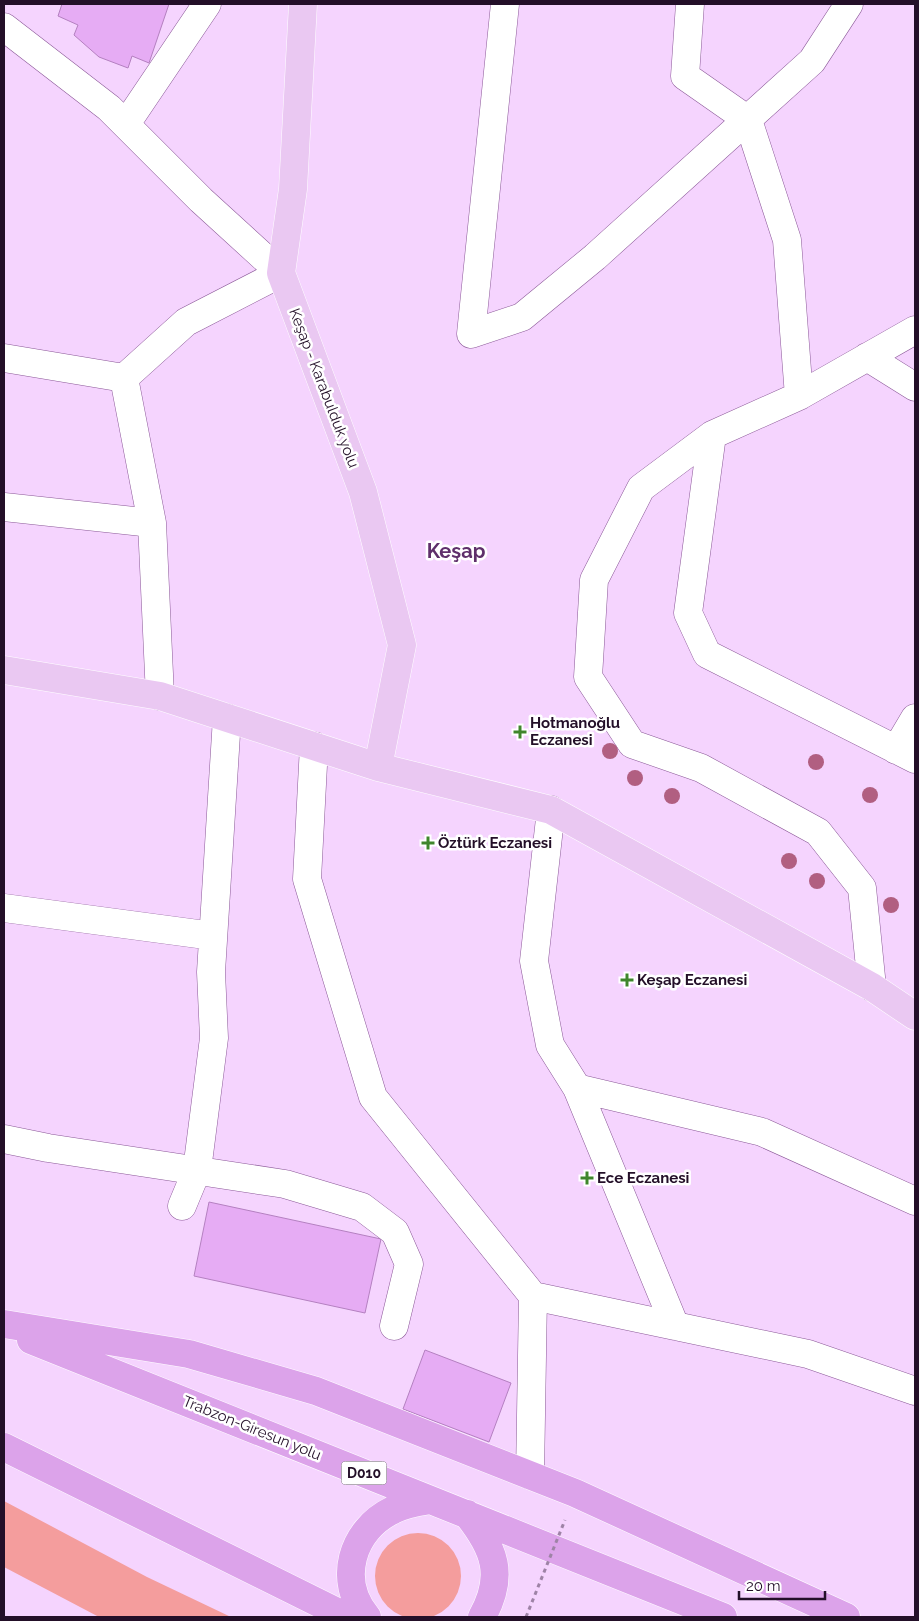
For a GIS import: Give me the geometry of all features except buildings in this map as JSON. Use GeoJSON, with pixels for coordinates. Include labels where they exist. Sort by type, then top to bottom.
{"type":"FeatureCollection","features":[{"type":"Feature","properties":{"kind":"highway"},"geometry":{"type":"LineString","coordinates":[[4,1324],[189,1354],[316,1391],[575,1493],[846,1617]]}},
{"type":"Feature","properties":{"kind":"highway","name":"Trabzon-Giresun yolu"},"geometry":{"type":"LineString","coordinates":[[4,1328],[724,1617]]}},
{"type":"Feature","properties":{"kind":"highway"},"geometry":{"type":"LineString","coordinates":[[4,1447],[347,1617]]}},
{"type":"Feature","properties":{"kind":"highway"},"geometry":{"type":"LineString","coordinates":[[367,1617],[357,1605],[351,1587],[351,1568],[355,1549],[364,1533],[377,1519],[393,1509],[430,1500]]}},
{"type":"Feature","properties":{"kind":"highway"},"geometry":{"type":"LineString","coordinates":[[466,1514],[489,1546],[494,1564],[495,1583],[491,1601],[482,1617]]}},
{"type":"Feature","properties":{"kind":"main road","name":"Keşap - Karabulduk yolu"},"geometry":{"type":"LineString","coordinates":[[303,4],[294,189],[281,273],[362,492],[402,645],[378,767]]}},
{"type":"Feature","properties":{"kind":"main road"},"geometry":{"type":"LineString","coordinates":[[4,670],[160,696],[378,767],[551,810],[872,988],[915,1016]]}},
{"type":"Feature","properties":{"kind":"street"},"geometry":{"type":"LineString","coordinates":[[126,124],[207,4]]}},
{"type":"Feature","properties":{"kind":"street"},"geometry":{"type":"LineString","coordinates":[[505,4],[471,334],[522,317],[595,257],[812,61],[849,4]]}},
{"type":"Feature","properties":{"kind":"street"},"geometry":{"type":"LineString","coordinates":[[690,4],[685,76],[748,120],[788,240],[799,396]]}},
{"type":"Feature","properties":{"kind":"street"},"geometry":{"type":"LineString","coordinates":[[4,26],[109,108],[201,200],[281,273],[186,322],[124,378]]}},
{"type":"Feature","properties":{"kind":"street"},"geometry":{"type":"LineString","coordinates":[[872,988],[862,888],[818,832],[701,768],[632,744],[588,676],[594,580],[641,488],[712,434],[799,396],[915,330]]}},
{"type":"Feature","properties":{"kind":"street"},"geometry":{"type":"LineString","coordinates":[[867,357],[915,387]]}},
{"type":"Feature","properties":{"kind":"street"},"geometry":{"type":"LineString","coordinates":[[4,358],[124,378]]}},
{"type":"Feature","properties":{"kind":"street"},"geometry":{"type":"LineString","coordinates":[[124,378],[152,523],[160,696]]}},
{"type":"Feature","properties":{"kind":"street"},"geometry":{"type":"LineString","coordinates":[[712,434],[688,613],[706,654],[906,754],[915,718]]}},
{"type":"Feature","properties":{"kind":"street"},"geometry":{"type":"LineString","coordinates":[[4,507],[152,523]]}},
{"type":"Feature","properties":{"kind":"street"},"geometry":{"type":"LineString","coordinates":[[182,1206],[197,1170],[214,1038],[211,972],[227,718]]}},
{"type":"Feature","properties":{"kind":"street"},"geometry":{"type":"LineString","coordinates":[[314,746],[307,879],[373,1098],[533,1296],[808,1354],[915,1392]]}},
{"type":"Feature","properties":{"kind":"street"},"geometry":{"type":"LineString","coordinates":[[551,810],[534,961],[550,1045],[577,1088],[675,1326]]}},
{"type":"Feature","properties":{"kind":"street"},"geometry":{"type":"LineString","coordinates":[[4,908],[213,936]]}},
{"type":"Feature","properties":{"kind":"street"},"geometry":{"type":"LineString","coordinates":[[577,1088],[762,1132],[915,1201]]}},
{"type":"Feature","properties":{"kind":"street"},"geometry":{"type":"LineString","coordinates":[[4,1139],[48,1148],[285,1184],[362,1207],[395,1232],[409,1264],[394,1326]]}},
{"type":"Feature","properties":{"kind":"street"},"geometry":{"type":"LineString","coordinates":[[530,1475],[533,1296]]}},
{"type":"Feature","properties":{"kind":"path"},"geometry":{"type":"LineString","coordinates":[[526,1617],[565,1520]]}},
{"type":"Feature","properties":{"kind":"shaded area"},"geometry":{"type":"Polygon","coordinates":[[[4,1501],[147,1577],[231,1617],[99,1617],[4,1567],[4,1501]]]}},
{"type":"Feature","properties":{"kind":"shaded area"},"geometry":{"type":"Polygon","coordinates":[[[410,1533],[426,1533],[435,1536],[449,1545],[458,1559],[461,1576],[458,1593],[449,1607],[435,1616],[426,1619],[410,1619],[394,1612],[382,1600],[375,1584],[375,1568],[382,1552],[394,1540],[410,1533]]]}},
{"type":"Feature","properties":{"kind":"place","name":"Hotmanoğlu Eczanesi"},"geometry":{"type":"Point","coordinates":[520,732]}},
{"type":"Feature","properties":{"kind":"place","name":"Öztürk Eczanesi"},"geometry":{"type":"Point","coordinates":[428,843]}},
{"type":"Feature","properties":{"kind":"place","name":"Keşap Eczanesi"},"geometry":{"type":"Point","coordinates":[627,980]}},
{"type":"Feature","properties":{"kind":"place","name":"Ece Eczanesi"},"geometry":{"type":"Point","coordinates":[587,1178]}},
{"type":"Feature","properties":{"kind":"district","name":"Keşap"},"geometry":{"type":"Point","coordinates":[456,551]}}]}
